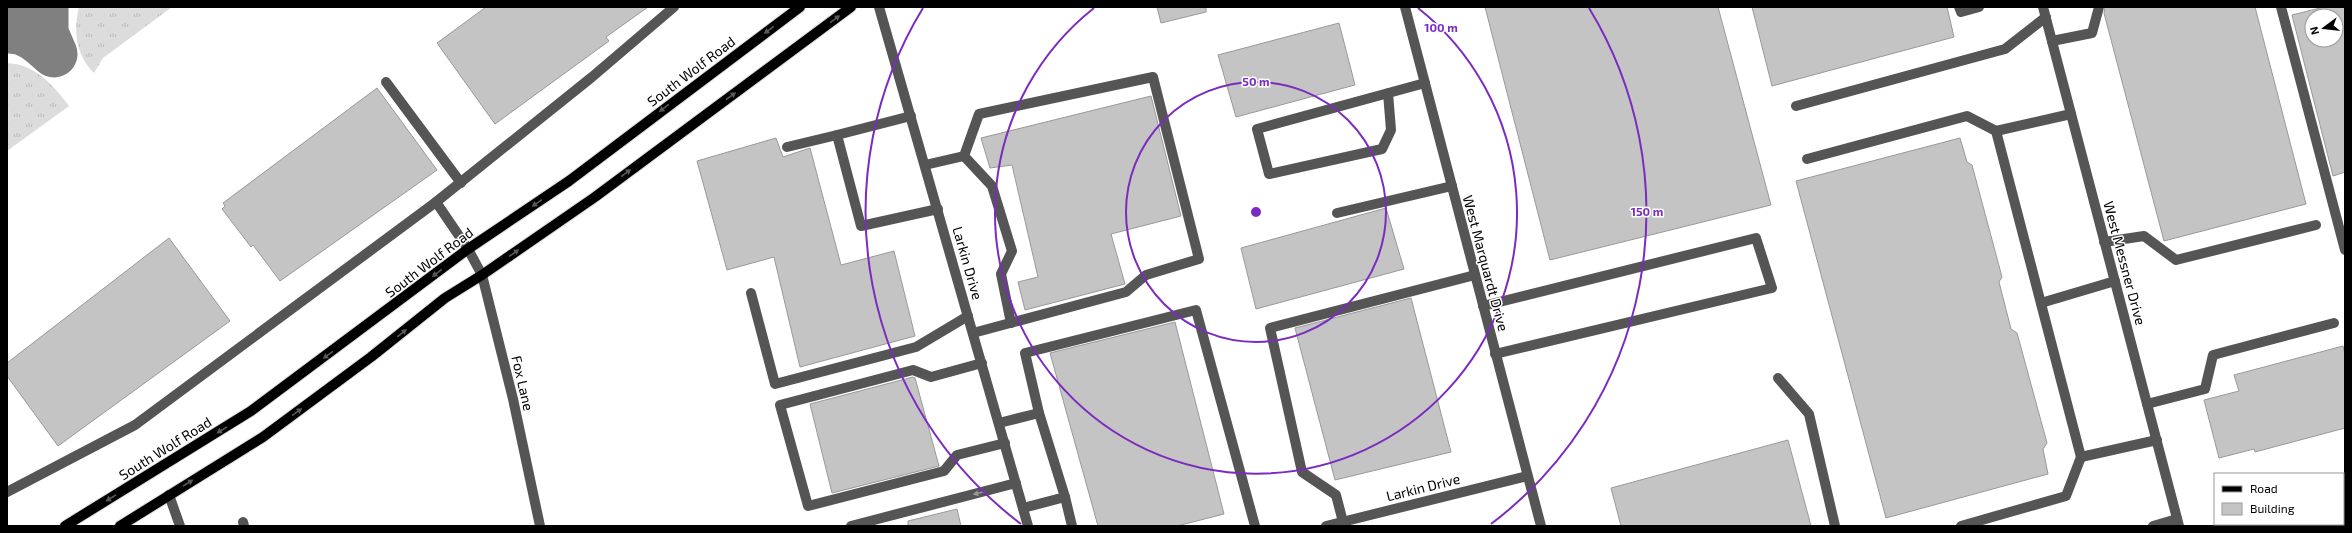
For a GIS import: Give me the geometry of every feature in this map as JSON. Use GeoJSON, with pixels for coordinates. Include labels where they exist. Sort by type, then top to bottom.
{"type":"FeatureCollection","features":[{"type":"Feature","properties":{"kind":"main road","name":"South Wolf Road"},"geometry":{"type":"LineString","coordinates":[[65,526],[251,411],[468,249],[569,180],[800,7]]}},
{"type":"Feature","properties":{"kind":"main road"},"geometry":{"type":"LineString","coordinates":[[120,526],[263,437],[371,358],[445,298],[482,275],[595,197],[851,7]]}},
{"type":"Feature","properties":{"kind":"street"},"geometry":{"type":"LineString","coordinates":[[7,492],[135,425],[461,183],[592,77],[674,7]]}},
{"type":"Feature","properties":{"kind":"street","name":"Larkin Drive"},"geometry":{"type":"LineString","coordinates":[[879,7],[1028,526]]}},
{"type":"Feature","properties":{"kind":"street","name":"West Marquardt Drive"},"geometry":{"type":"LineString","coordinates":[[1405,7],[1541,526]]}},
{"type":"Feature","properties":{"kind":"street"},"geometry":{"type":"LineString","coordinates":[[1959,7],[1960,12],[1979,7]]}},
{"type":"Feature","properties":{"kind":"street"},"geometry":{"type":"LineString","coordinates":[[2052,42],[2092,33],[2099,7]]}},
{"type":"Feature","properties":{"kind":"street"},"geometry":{"type":"LineString","coordinates":[[2280,7],[2345,250]]}},
{"type":"Feature","properties":{"kind":"street"},"geometry":{"type":"LineString","coordinates":[[1796,106],[2005,49],[2044,12]]}},
{"type":"Feature","properties":{"kind":"street","name":"West Messner Drive"},"geometry":{"type":"LineString","coordinates":[[2044,12],[2178,523]]}},
{"type":"Feature","properties":{"kind":"street"},"geometry":{"type":"LineString","coordinates":[[964,156],[979,114],[1153,77],[1199,259],[1146,275],[1126,292],[973,333]]}},
{"type":"Feature","properties":{"kind":"street"},"geometry":{"type":"LineString","coordinates":[[386,82],[461,183]]}},
{"type":"Feature","properties":{"kind":"street"},"geometry":{"type":"LineString","coordinates":[[1388,93],[1391,130],[1382,149],[1269,174],[1257,129],[1388,93],[1425,83]]}},
{"type":"Feature","properties":{"kind":"street"},"geometry":{"type":"LineString","coordinates":[[1807,159],[1967,116],[1996,131],[2071,114]]}},
{"type":"Feature","properties":{"kind":"street"},"geometry":{"type":"LineString","coordinates":[[787,146],[911,116]]}},
{"type":"Feature","properties":{"kind":"street"},"geometry":{"type":"LineString","coordinates":[[1961,526],[2066,496],[2081,457],[1996,131]]}},
{"type":"Feature","properties":{"kind":"street"},"geometry":{"type":"LineString","coordinates":[[837,135],[861,226],[938,209]]}},
{"type":"Feature","properties":{"kind":"street"},"geometry":{"type":"LineString","coordinates":[[925,165],[964,156]]}},
{"type":"Feature","properties":{"kind":"street"},"geometry":{"type":"LineString","coordinates":[[964,156],[992,186],[1012,251],[1001,274],[1011,323]]}},
{"type":"Feature","properties":{"kind":"street"},"geometry":{"type":"LineString","coordinates":[[1336,213],[1452,186]]}},
{"type":"Feature","properties":{"kind":"street","name":"Fox Lane"},"geometry":{"type":"LineString","coordinates":[[436,202],[468,249],[482,275],[513,399],[540,526]]}},
{"type":"Feature","properties":{"kind":"street"},"geometry":{"type":"LineString","coordinates":[[2104,242],[2144,236],[2176,260],[2316,225]]}},
{"type":"Feature","properties":{"kind":"street"},"geometry":{"type":"LineString","coordinates":[[1483,306],[1756,238],[1772,288],[1495,354]]}},
{"type":"Feature","properties":{"kind":"street"},"geometry":{"type":"LineString","coordinates":[[1343,522],[1336,495],[1302,472],[1270,328],[1475,275]]}},
{"type":"Feature","properties":{"kind":"street"},"geometry":{"type":"LineString","coordinates":[[2040,303],[2115,281]]}},
{"type":"Feature","properties":{"kind":"street"},"geometry":{"type":"LineString","coordinates":[[751,293],[775,384],[916,347],[968,316]]}},
{"type":"Feature","properties":{"kind":"street"},"geometry":{"type":"LineString","coordinates":[[1072,526],[1039,413],[1025,353],[1196,310],[1255,526]]}},
{"type":"Feature","properties":{"kind":"street"},"geometry":{"type":"LineString","coordinates":[[2147,404],[2205,389],[2213,355],[2334,323]]}},
{"type":"Feature","properties":{"kind":"street"},"geometry":{"type":"LineString","coordinates":[[982,363],[932,377],[913,370],[780,405],[808,506],[944,471],[956,455],[1005,443]]}},
{"type":"Feature","properties":{"kind":"street"},"geometry":{"type":"LineString","coordinates":[[1778,378],[1809,414],[1835,526]]}},
{"type":"Feature","properties":{"kind":"street"},"geometry":{"type":"LineString","coordinates":[[999,423],[1039,413]]}},
{"type":"Feature","properties":{"kind":"street"},"geometry":{"type":"LineString","coordinates":[[2081,457],[2157,440]]}},
{"type":"Feature","properties":{"kind":"street","name":"Larkin Drive"},"geometry":{"type":"LineString","coordinates":[[1326,526],[1527,476]]}},
{"type":"Feature","properties":{"kind":"street"},"geometry":{"type":"LineString","coordinates":[[851,526],[1016,483]]}},
{"type":"Feature","properties":{"kind":"street"},"geometry":{"type":"LineString","coordinates":[[170,495],[180,526]]}},
{"type":"Feature","properties":{"kind":"street"},"geometry":{"type":"LineString","coordinates":[[1023,508],[1064,497]]}},
{"type":"Feature","properties":{"kind":"street"},"geometry":{"type":"LineString","coordinates":[[2153,526],[2178,523]]}},
{"type":"Feature","properties":{"kind":"green space"},"geometry":{"type":"Polygon","coordinates":[[[79,7],[172,7],[103,58],[94,73],[83,58],[76,34],[79,7]]]}},
{"type":"Feature","properties":{"kind":"green space"},"geometry":{"type":"Polygon","coordinates":[[[7,63],[17,64],[35,72],[50,83],[69,106],[7,151],[7,63]]]}},
{"type":"Feature","properties":{"kind":"building"},"geometry":{"type":"Polygon","coordinates":[[[486,7],[648,7],[606,37],[609,41],[495,124],[437,43],[486,7]]]}},
{"type":"Feature","properties":{"kind":"building"},"geometry":{"type":"Polygon","coordinates":[[[1157,7],[1206,7],[1206,12],[1161,23],[1157,7]]]}},
{"type":"Feature","properties":{"kind":"building"},"geometry":{"type":"Polygon","coordinates":[[[1485,7],[1718,7],[1771,205],[1550,260],[1485,7]]]}},
{"type":"Feature","properties":{"kind":"building"},"geometry":{"type":"Polygon","coordinates":[[[1752,7],[1947,7],[1954,37],[1772,86],[1752,7]]]}},
{"type":"Feature","properties":{"kind":"building"},"geometry":{"type":"Polygon","coordinates":[[[2105,7],[2255,7],[2306,204],[2164,241],[2104,13],[2105,7]]]}},
{"type":"Feature","properties":{"kind":"building"},"geometry":{"type":"Polygon","coordinates":[[[2345,7],[2345,172],[2333,176],[2292,15],[2304,12],[2304,48],[2344,48],[2344,8],[2320,8],[2345,7]]]}},
{"type":"Feature","properties":{"kind":"building"},"geometry":{"type":"Polygon","coordinates":[[[1339,23],[1355,85],[1236,117],[1218,55],[1339,23]]]}},
{"type":"Feature","properties":{"kind":"building"},"geometry":{"type":"Polygon","coordinates":[[[377,88],[437,170],[280,281],[253,245],[251,247],[222,209],[225,206],[223,203],[377,88]]]}},
{"type":"Feature","properties":{"kind":"building"},"geometry":{"type":"Polygon","coordinates":[[[1151,96],[1181,216],[1111,234],[1125,284],[1025,310],[1018,282],[1038,277],[1012,165],[990,168],[981,138],[1151,96]]]}},
{"type":"Feature","properties":{"kind":"building"},"geometry":{"type":"Polygon","coordinates":[[[776,138],[783,157],[810,148],[841,265],[894,251],[915,336],[800,367],[774,257],[727,270],[697,161],[776,138]]]}},
{"type":"Feature","properties":{"kind":"building"},"geometry":{"type":"Polygon","coordinates":[[[1960,138],[1967,162],[1972,165],[2002,277],[1999,282],[2011,329],[2017,333],[2047,443],[2043,449],[2048,474],[1886,518],[1796,181],[1960,138]]]}},
{"type":"Feature","properties":{"kind":"building"},"geometry":{"type":"Polygon","coordinates":[[[1386,208],[1404,269],[1256,309],[1241,248],[1386,208]]]}},
{"type":"Feature","properties":{"kind":"building"},"geometry":{"type":"Polygon","coordinates":[[[169,238],[230,321],[58,446],[7,376],[7,363],[169,238]]]}},
{"type":"Feature","properties":{"kind":"building"},"geometry":{"type":"Polygon","coordinates":[[[1411,298],[1451,452],[1335,480],[1295,328],[1411,298]]]}},
{"type":"Feature","properties":{"kind":"building"},"geometry":{"type":"Polygon","coordinates":[[[1175,322],[1224,514],[1177,526],[1098,526],[1050,353],[1175,322]]]}},
{"type":"Feature","properties":{"kind":"building"},"geometry":{"type":"Polygon","coordinates":[[[2343,346],[2345,354],[2345,428],[2255,452],[2254,449],[2219,458],[2204,400],[2239,391],[2234,375],[2343,346]]]}},
{"type":"Feature","properties":{"kind":"building"},"geometry":{"type":"Polygon","coordinates":[[[913,377],[915,378],[939,466],[832,493],[810,404],[913,377]]]}},
{"type":"Feature","properties":{"kind":"building"},"geometry":{"type":"Polygon","coordinates":[[[1788,440],[1811,526],[1621,526],[1611,488],[1788,440]]]}},
{"type":"Feature","properties":{"kind":"building"},"geometry":{"type":"Polygon","coordinates":[[[957,509],[961,526],[908,526],[908,521],[957,509]]]}},
{"type":"Feature","properties":{"kind":"taxiway"},"geometry":{"type":"LineString","coordinates":[[7,30],[14,30],[33,37],[54,54],[45,33],[45,7]]}}]}
